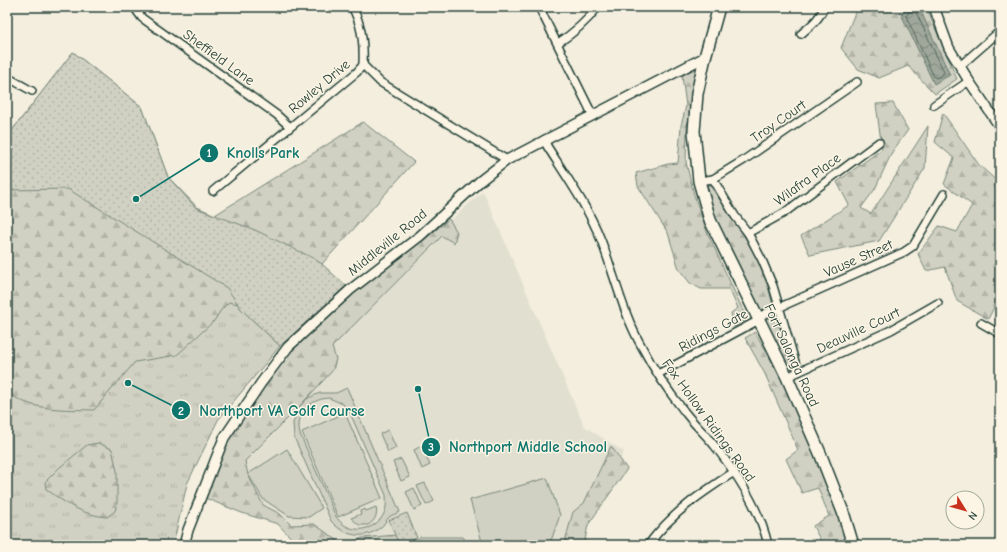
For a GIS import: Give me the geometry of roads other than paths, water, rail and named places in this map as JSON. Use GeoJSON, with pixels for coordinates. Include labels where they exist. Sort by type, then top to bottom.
{"type":"FeatureCollection","features":[{"type":"Feature","properties":{"kind":"main road","name":"Fort Salonga Road"},"geometry":{"type":"LineString","coordinates":[[719,7],[705,57],[697,94],[694,131],[699,181],[710,220],[759,319],[793,374],[853,545]]}},
{"type":"Feature","properties":{"kind":"street","name":"Sheffield Lane"},"geometry":{"type":"LineString","coordinates":[[134,7],[142,18],[277,115],[290,128]]}},
{"type":"Feature","properties":{"kind":"street"},"geometry":{"type":"LineString","coordinates":[[352,7],[356,14],[362,37],[364,55],[363,65]]}},
{"type":"Feature","properties":{"kind":"street"},"geometry":{"type":"LineString","coordinates":[[539,7],[593,116]]}},
{"type":"Feature","properties":{"kind":"street"},"geometry":{"type":"LineString","coordinates":[[558,43],[573,34],[587,21],[598,7]]}},
{"type":"Feature","properties":{"kind":"street"},"geometry":{"type":"LineString","coordinates":[[801,34],[816,21],[822,13],[824,7]]}},
{"type":"Feature","properties":{"kind":"street"},"geometry":{"type":"LineString","coordinates":[[934,7],[949,48],[1000,127]]}},
{"type":"Feature","properties":{"kind":"street"},"geometry":{"type":"LineString","coordinates":[[960,66],[1000,31]]}},
{"type":"Feature","properties":{"kind":"street","name":"Middleville Road"},"geometry":{"type":"LineString","coordinates":[[184,545],[188,530],[224,438],[261,383],[288,347],[350,290],[420,236],[480,181],[507,160],[705,57]]}},
{"type":"Feature","properties":{"kind":"street","name":"Rowley Drive"},"geometry":{"type":"LineString","coordinates":[[213,191],[357,72],[363,65],[380,82],[507,160]]}},
{"type":"Feature","properties":{"kind":"street"},"geometry":{"type":"LineString","coordinates":[[7,77],[32,92]]}},
{"type":"Feature","properties":{"kind":"street"},"geometry":{"type":"LineString","coordinates":[[934,105],[969,81]]}},
{"type":"Feature","properties":{"kind":"street","name":"Troy Court"},"geometry":{"type":"LineString","coordinates":[[713,179],[744,160],[857,82]]}},
{"type":"Feature","properties":{"kind":"street","name":"Fox Hollow Ridings Road"},"geometry":{"type":"LineString","coordinates":[[545,139],[547,146],[592,221],[606,253],[631,325],[658,374],[684,410],[734,472],[762,523],[768,545]]}},
{"type":"Feature","properties":{"kind":"street","name":"Wilafra Place"},"geometry":{"type":"LineString","coordinates":[[748,233],[784,213],[879,142]]}},
{"type":"Feature","properties":{"kind":"street"},"geometry":{"type":"LineString","coordinates":[[699,181],[713,179]]}},
{"type":"Feature","properties":{"kind":"street","name":"Fort Salonga Road"},"geometry":{"type":"LineString","coordinates":[[713,179],[735,216],[748,233],[773,286],[793,374]]}},
{"type":"Feature","properties":{"kind":"street","name":"Vause Street"},"geometry":{"type":"LineString","coordinates":[[759,319],[779,307],[913,246],[944,194]]}},
{"type":"Feature","properties":{"kind":"street","name":"Deauville Court"},"geometry":{"type":"LineString","coordinates":[[793,374],[891,330],[938,304]]}},
{"type":"Feature","properties":{"kind":"street","name":"Ridings Gate"},"geometry":{"type":"LineString","coordinates":[[658,374],[759,319]]}},
{"type":"Feature","properties":{"kind":"street"},"geometry":{"type":"LineString","coordinates":[[981,324],[1000,334]]}},
{"type":"Feature","properties":{"kind":"street"},"geometry":{"type":"LineString","coordinates":[[648,545],[659,530],[677,513],[700,494],[734,472]]}},
{"type":"Feature","properties":{"kind":"water"},"geometry":{"type":"Polygon","coordinates":[[[910,7],[919,7],[950,75],[934,84],[901,14],[910,7]]]}},
{"type":"Feature","properties":{"kind":"place","name":"Knolls Park"},"geometry":{"type":"Point","coordinates":[136,199]}},
{"type":"Feature","properties":{"kind":"place","name":"Northport VA Golf Course"},"geometry":{"type":"Point","coordinates":[128,383]}},
{"type":"Feature","properties":{"kind":"place","name":"Northport Middle School"},"geometry":{"type":"Point","coordinates":[418,389]}}]}
